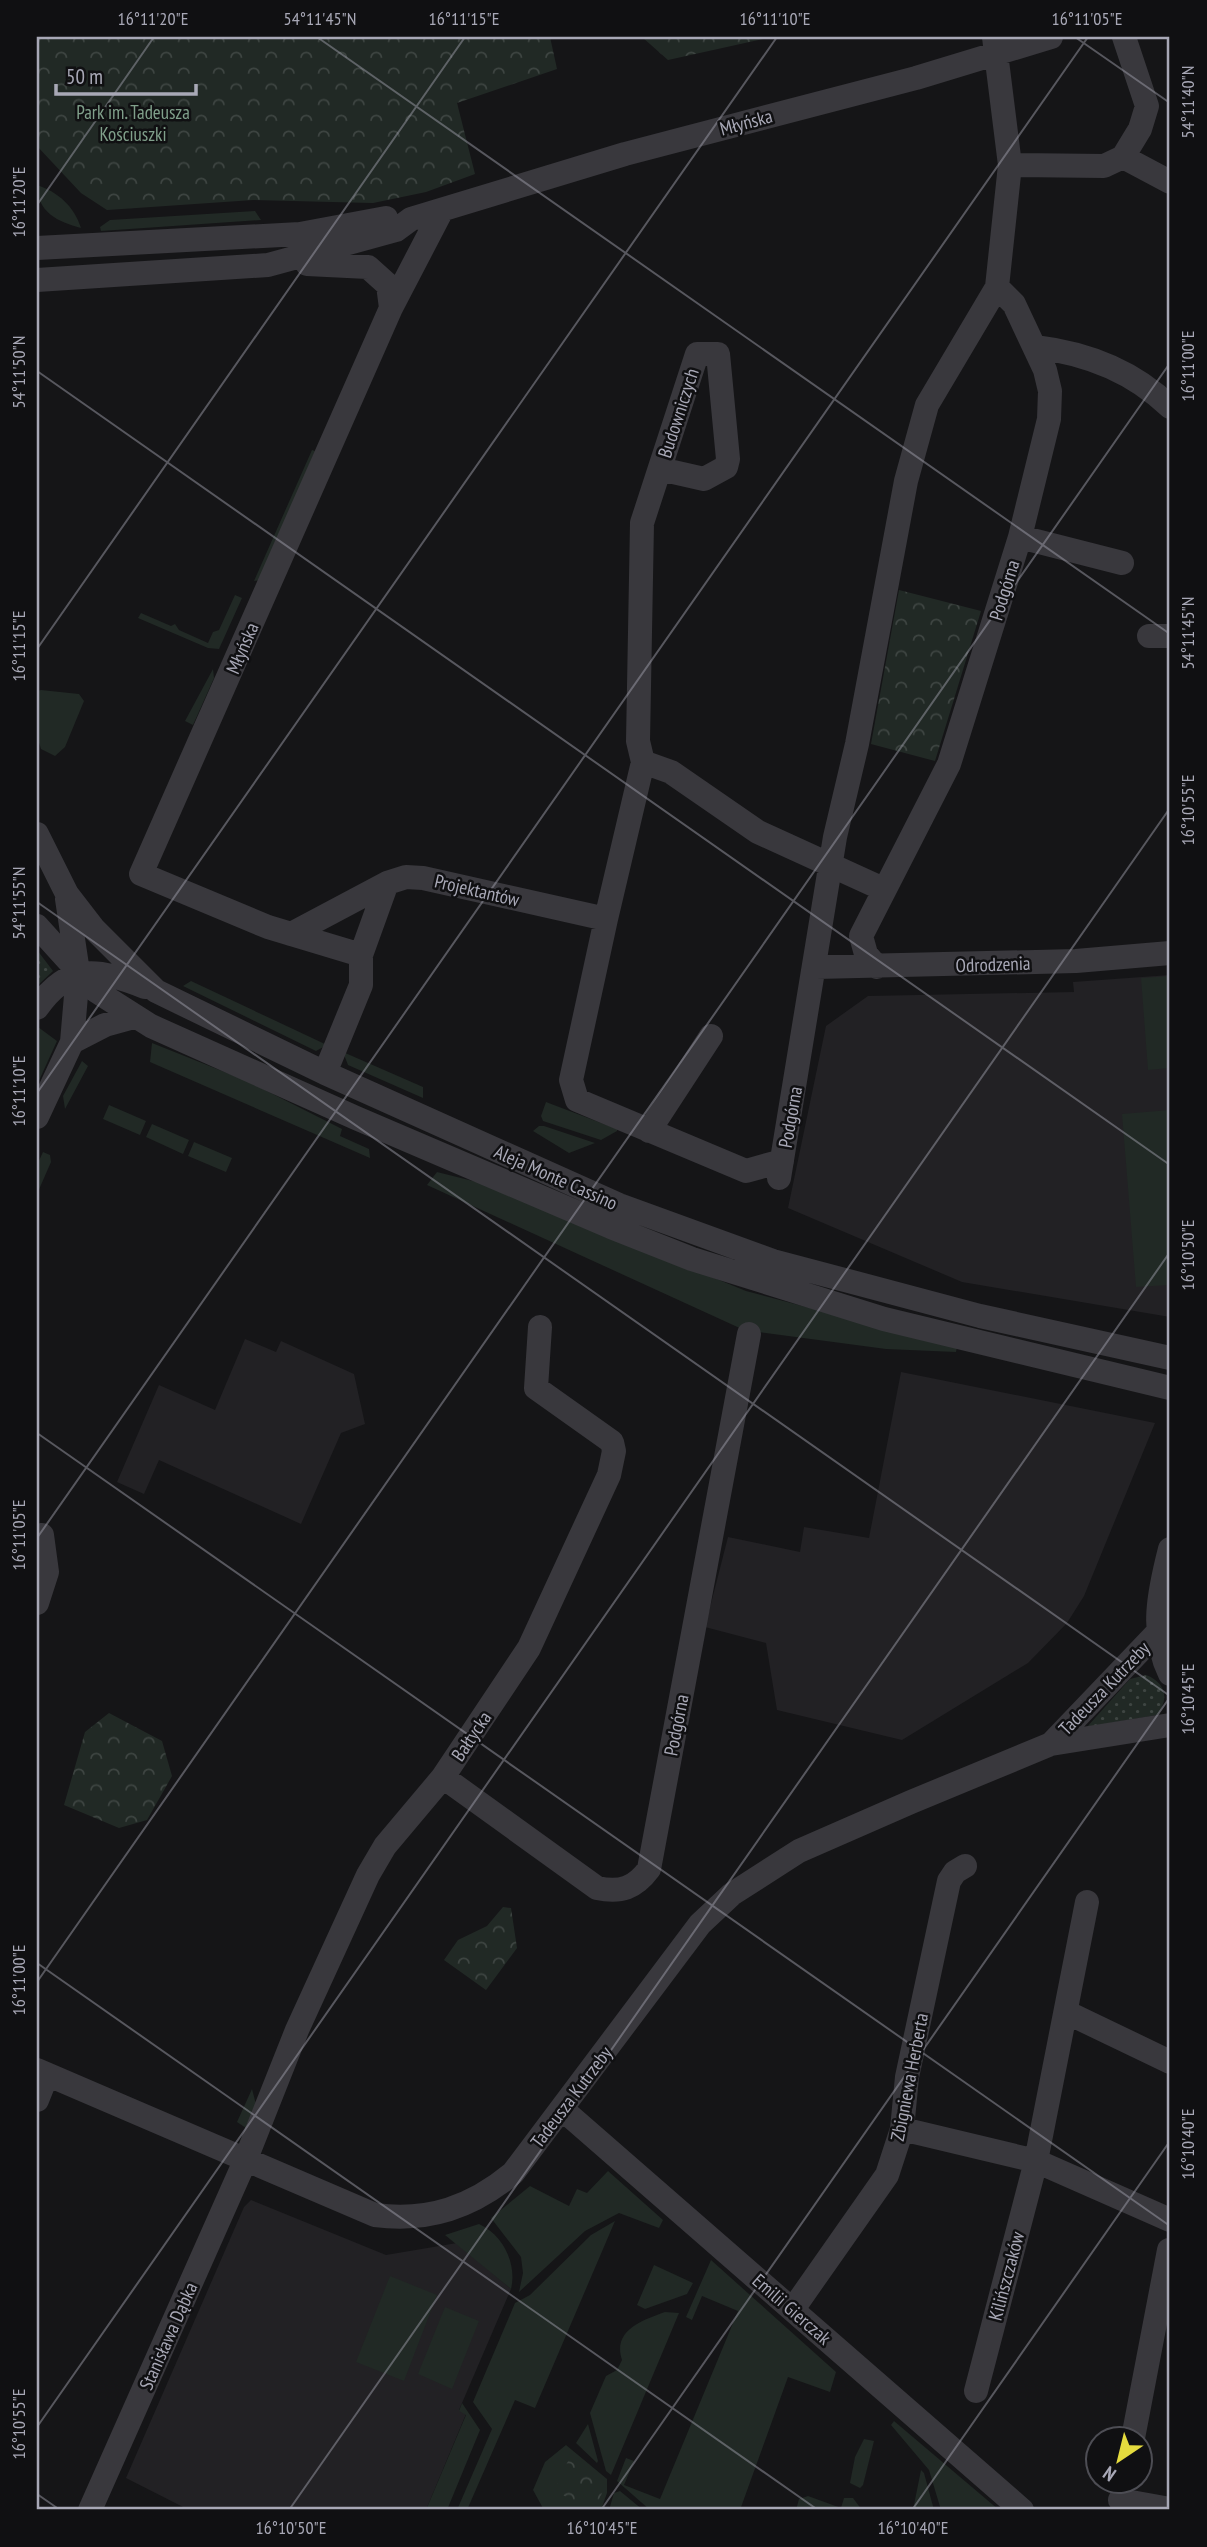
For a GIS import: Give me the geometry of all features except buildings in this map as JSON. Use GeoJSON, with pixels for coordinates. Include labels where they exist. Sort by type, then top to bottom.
{"type":"FeatureCollection","features":[{"type":"Feature","properties":{"kind":"street","name":"Młyńska"},"geometry":{"type":"LineString","coordinates":[[37,281],[268,265],[396,230],[411,219],[625,154],[996,46],[1051,37]]}},
{"type":"Feature","properties":{"kind":"street"},"geometry":{"type":"LineString","coordinates":[[1010,165],[1104,166],[1123,157],[1140,129],[1147,106],[1124,37]]}},
{"type":"Feature","properties":{"kind":"street","name":"Podgórna"},"geometry":{"type":"LineString","coordinates":[[606,919],[571,1080],[577,1100],[746,1171],[781,1169],[831,865],[895,535],[918,431],[934,389],[988,306],[997,287],[1010,165],[996,46]]}},
{"type":"Feature","properties":{"kind":"street"},"geometry":{"type":"LineString","coordinates":[[1123,157],[1170,182]]}},
{"type":"Feature","properties":{"kind":"street","name":"Młyńska"},"geometry":{"type":"LineString","coordinates":[[361,955],[291,934],[141,874],[391,308],[443,210]]}},
{"type":"Feature","properties":{"kind":"street","name":"Młyńska"},"geometry":{"type":"LineString","coordinates":[[37,248],[300,234],[401,215],[411,219]]}},
{"type":"Feature","properties":{"kind":"street"},"geometry":{"type":"LineString","coordinates":[[268,265],[349,264],[368,267],[388,285],[391,308]]}},
{"type":"Feature","properties":{"kind":"street","name":"Podgórna"},"geometry":{"type":"LineString","coordinates":[[877,967],[866,954],[861,936],[949,764],[1020,537],[1049,419],[1050,391],[1035,347],[1014,304],[997,287]]}},
{"type":"Feature","properties":{"kind":"street"},"geometry":{"type":"LineString","coordinates":[[1035,347],[1098,361],[1131,377],[1170,407]]}},
{"type":"Feature","properties":{"kind":"street","name":"Budowniczych"},"geometry":{"type":"LineString","coordinates":[[643,762],[638,741],[642,523],[697,354],[718,354],[728,458],[726,467],[704,479],[660,469]]}},
{"type":"Feature","properties":{"kind":"street"},"geometry":{"type":"LineString","coordinates":[[1020,537],[1122,563]]}},
{"type":"Feature","properties":{"kind":"street"},"geometry":{"type":"LineString","coordinates":[[606,919],[643,762],[671,772],[758,832],[883,890]]}},
{"type":"Feature","properties":{"kind":"street","name":"Aleja Monte Cassino"},"geometry":{"type":"LineString","coordinates":[[37,834],[66,894],[101,938],[156,991],[325,1073],[619,1205],[773,1261],[980,1316],[1170,1358]]}},
{"type":"Feature","properties":{"kind":"street","name":"Projektantów"},"geometry":{"type":"LineString","coordinates":[[291,934],[387,883],[406,877],[424,878],[606,919]]}},
{"type":"Feature","properties":{"kind":"street"},"geometry":{"type":"LineString","coordinates":[[325,1073],[361,985],[361,955],[387,883]]}},
{"type":"Feature","properties":{"kind":"street"},"geometry":{"type":"LineString","coordinates":[[37,1117],[72,1042],[78,972],[66,894]]}},
{"type":"Feature","properties":{"kind":"street","name":"Aleja Monte Cassino"},"geometry":{"type":"LineString","coordinates":[[37,926],[96,991],[134,1017],[356,1118],[692,1259],[884,1319],[1170,1388]]}},
{"type":"Feature","properties":{"kind":"street","name":"Odrodzenia"},"geometry":{"type":"LineString","coordinates":[[816,967],[1076,961],[1170,953]]}},
{"type":"Feature","properties":{"kind":"street"},"geometry":{"type":"LineString","coordinates":[[37,1008],[61,982],[78,972],[114,976],[156,991]]}},
{"type":"Feature","properties":{"kind":"street"},"geometry":{"type":"LineString","coordinates":[[72,1042],[105,1025],[134,1017]]}},
{"type":"Feature","properties":{"kind":"street"},"geometry":{"type":"LineString","coordinates":[[649,1131],[711,1036]]}},
{"type":"Feature","properties":{"kind":"street","name":"Bałtycka"},"geometry":{"type":"LineString","coordinates":[[245,2161],[297,2030],[368,1875],[385,1846],[443,1777],[529,1648],[613,1461],[612,1443],[536,1388],[541,1327]]}},
{"type":"Feature","properties":{"kind":"street","name":"Podgórna"},"geometry":{"type":"LineString","coordinates":[[443,1777],[589,1884],[620,1890],[630,1887],[645,1874],[654,1842],[748,1334]]}},
{"type":"Feature","properties":{"kind":"street"},"geometry":{"type":"LineString","coordinates":[[37,1603],[47,1572],[42,1535]]}},
{"type":"Feature","properties":{"kind":"street","name":"Tadeusza Kutrzeby"},"geometry":{"type":"LineString","coordinates":[[1170,1549],[1161,1583],[1157,1633],[1162,1658],[1170,1674]]}},
{"type":"Feature","properties":{"kind":"street","name":"Tadeusza Kutrzeby"},"geometry":{"type":"LineString","coordinates":[[1051,1744],[1157,1633]]}},
{"type":"Feature","properties":{"kind":"street","name":"Tadeusza Kutrzeby"},"geometry":{"type":"LineString","coordinates":[[42,2073],[375,2215],[419,2217],[462,2207],[494,2189],[513,2172],[700,1924],[732,1894],[799,1851],[1051,1744],[1170,1725]]}},
{"type":"Feature","properties":{"kind":"street","name":"Zbigniewa Herberta"},"geometry":{"type":"LineString","coordinates":[[793,2309],[887,2175],[902,2129],[907,2077],[949,1881],[955,1872],[965,1866]]}},
{"type":"Feature","properties":{"kind":"street","name":"Kilińszczaków"},"geometry":{"type":"LineString","coordinates":[[976,2391],[1036,2161],[1087,1902]]}},
{"type":"Feature","properties":{"kind":"street"},"geometry":{"type":"LineString","coordinates":[[1066,2012],[1170,2062]]}},
{"type":"Feature","properties":{"kind":"street"},"geometry":{"type":"LineString","coordinates":[[37,2100],[42,2073]]}},
{"type":"Feature","properties":{"kind":"street","name":"Emilii Gierczak"},"geometry":{"type":"LineString","coordinates":[[562,2109],[1022,2510]]}},
{"type":"Feature","properties":{"kind":"street"},"geometry":{"type":"LineString","coordinates":[[902,2129],[1036,2161],[1170,2220]]}},
{"type":"Feature","properties":{"kind":"street","name":"Stanisława Dąbka"},"geometry":{"type":"LineString","coordinates":[[90,2510],[245,2161]]}},
{"type":"Feature","properties":{"kind":"street"},"geometry":{"type":"LineString","coordinates":[[1138,2424],[1160,2360],[1169,2250]]}},
{"type":"Feature","properties":{"kind":"street"},"geometry":{"type":"LineString","coordinates":[[1121,2497],[1170,2509]]}},
{"type":"Feature","properties":{"kind":"shaded area"},"geometry":{"type":"Polygon","coordinates":[[[1170,975],[1170,1317],[962,1282],[788,1208],[826,1026],[868,996],[1074,992],[1073,982],[1170,975]]]}},
{"type":"Feature","properties":{"kind":"shaded area"},"geometry":{"type":"Polygon","coordinates":[[[245,1339],[276,1352],[281,1341],[354,1374],[365,1424],[341,1433],[301,1524],[159,1460],[144,1494],[117,1482],[159,1385],[215,1410],[245,1339]]]}},
{"type":"Feature","properties":{"kind":"shaded area"},"geometry":{"type":"Polygon","coordinates":[[[901,1372],[1155,1423],[1084,1596],[1067,1623],[1028,1663],[902,1740],[777,1710],[766,1643],[705,1627],[728,1537],[800,1552],[804,1527],[869,1538],[901,1372]]]}},
{"type":"Feature","properties":{"kind":"shaded area"},"geometry":{"type":"Polygon","coordinates":[[[251,2200],[386,2255],[457,2243],[511,2289],[459,2410],[466,2414],[426,2510],[189,2510],[126,2478],[244,2207],[251,2200]]]}},
{"type":"Feature","properties":{"kind":"green space","name":"Park im. Tadeusza Kościuszki"},"geometry":{"type":"Polygon","coordinates":[[[37,37],[550,37],[557,69],[457,103],[475,174],[426,192],[373,203],[253,200],[107,210],[81,193],[37,146],[37,37]]]}},
{"type":"Feature","properties":{"kind":"green space"},"geometry":{"type":"Polygon","coordinates":[[[642,37],[772,37],[668,60],[642,37]]]}},
{"type":"Feature","properties":{"kind":"green space"},"geometry":{"type":"Polygon","coordinates":[[[37,185],[64,201],[81,228],[64,223],[50,214],[41,202],[37,185]]]}},
{"type":"Feature","properties":{"kind":"green space"},"geometry":{"type":"Polygon","coordinates":[[[255,211],[261,220],[101,231],[100,227],[110,220],[255,211]]]}},
{"type":"Feature","properties":{"kind":"green space"},"geometry":{"type":"Polygon","coordinates":[[[312,450],[315,451],[261,580],[254,581],[312,450]]]}},
{"type":"Feature","properties":{"kind":"green space"},"geometry":{"type":"Polygon","coordinates":[[[899,590],[981,611],[935,761],[871,744],[899,590]]]}},
{"type":"Feature","properties":{"kind":"green space"},"geometry":{"type":"Polygon","coordinates":[[[235,595],[242,598],[219,649],[208,648],[138,618],[141,613],[171,626],[175,624],[179,630],[208,643],[213,632],[219,630],[235,595]]]}},
{"type":"Feature","properties":{"kind":"green space"},"geometry":{"type":"Polygon","coordinates":[[[213,669],[214,678],[193,725],[185,721],[213,669]]]}},
{"type":"Feature","properties":{"kind":"green space"},"geometry":{"type":"Polygon","coordinates":[[[37,691],[79,694],[84,701],[65,747],[55,756],[41,749],[37,736],[37,691]]]}},
{"type":"Feature","properties":{"kind":"green space"},"geometry":{"type":"Polygon","coordinates":[[[37,950],[53,971],[37,986],[37,950]]]}},
{"type":"Feature","properties":{"kind":"green space"},"geometry":{"type":"Polygon","coordinates":[[[1170,976],[1170,1068],[1148,1070],[1141,978],[1170,976]]]}},
{"type":"Feature","properties":{"kind":"green space"},"geometry":{"type":"Polygon","coordinates":[[[191,981],[327,1045],[316,1051],[183,986],[191,981]]]}},
{"type":"Feature","properties":{"kind":"green space"},"geometry":{"type":"Polygon","coordinates":[[[38,1027],[57,1041],[37,1085],[37,1030],[38,1027]]]}},
{"type":"Feature","properties":{"kind":"green space"},"geometry":{"type":"Polygon","coordinates":[[[152,1043],[247,1081],[342,1129],[340,1136],[369,1149],[370,1158],[150,1062],[152,1043]]]}},
{"type":"Feature","properties":{"kind":"green space"},"geometry":{"type":"Polygon","coordinates":[[[343,1052],[423,1087],[423,1098],[348,1065],[343,1052]]]}},
{"type":"Feature","properties":{"kind":"green space"},"geometry":{"type":"Polygon","coordinates":[[[82,1061],[88,1066],[65,1109],[63,1096],[82,1061]]]}},
{"type":"Feature","properties":{"kind":"green space"},"geometry":{"type":"Polygon","coordinates":[[[546,1102],[617,1131],[601,1140],[543,1121],[541,1116],[546,1102]]]}},
{"type":"Feature","properties":{"kind":"green space"},"geometry":{"type":"Polygon","coordinates":[[[109,1105],[146,1121],[140,1135],[103,1119],[109,1105]]]}},
{"type":"Feature","properties":{"kind":"green space"},"geometry":{"type":"Polygon","coordinates":[[[1170,1110],[1170,1285],[1136,1287],[1122,1114],[1170,1110]]]}},
{"type":"Feature","properties":{"kind":"green space"},"geometry":{"type":"Polygon","coordinates":[[[152,1124],[189,1140],[183,1154],[146,1137],[152,1124]]]}},
{"type":"Feature","properties":{"kind":"green space"},"geometry":{"type":"Polygon","coordinates":[[[539,1126],[595,1143],[569,1153],[533,1131],[539,1126]]]}},
{"type":"Feature","properties":{"kind":"green space"},"geometry":{"type":"Polygon","coordinates":[[[194,1142],[232,1158],[226,1172],[188,1156],[194,1142]]]}},
{"type":"Feature","properties":{"kind":"green space"},"geometry":{"type":"Polygon","coordinates":[[[43,1152],[50,1155],[51,1162],[37,1194],[37,1165],[43,1152]]]}},
{"type":"Feature","properties":{"kind":"green space"},"geometry":{"type":"Polygon","coordinates":[[[437,1172],[485,1184],[746,1291],[957,1347],[956,1352],[886,1349],[744,1330],[427,1185],[437,1172]]]}},
{"type":"Feature","properties":{"kind":"green space"},"geometry":{"type":"Polygon","coordinates":[[[1146,1675],[1158,1682],[1164,1692],[1163,1703],[1157,1715],[1087,1727],[1130,1679],[1146,1675]]]}},
{"type":"Feature","properties":{"kind":"green space"},"geometry":{"type":"Polygon","coordinates":[[[109,1713],[162,1741],[172,1776],[147,1820],[119,1828],[64,1805],[85,1732],[109,1713]]]}},
{"type":"Feature","properties":{"kind":"green space"},"geometry":{"type":"Polygon","coordinates":[[[503,1907],[511,1908],[517,1948],[486,1990],[444,1960],[458,1940],[487,1926],[503,1907]]]}},
{"type":"Feature","properties":{"kind":"green space"},"geometry":{"type":"Polygon","coordinates":[[[252,2089],[257,2108],[246,2128],[237,2122],[252,2089]]]}},
{"type":"Feature","properties":{"kind":"green space"},"geometry":{"type":"Polygon","coordinates":[[[608,2171],[663,2220],[659,2228],[619,2213],[585,2231],[519,2292],[523,2273],[521,2257],[491,2218],[530,2186],[569,2206],[577,2189],[587,2193],[608,2171]]]}},
{"type":"Feature","properties":{"kind":"green space"},"geometry":{"type":"Polygon","coordinates":[[[615,2221],[535,2408],[515,2400],[467,2510],[457,2510],[492,2429],[473,2402],[515,2303],[530,2295],[591,2235],[615,2221]]]}},
{"type":"Feature","properties":{"kind":"green space"},"geometry":{"type":"Polygon","coordinates":[[[479,2224],[495,2235],[507,2252],[512,2270],[511,2289],[445,2235],[479,2224]]]}},
{"type":"Feature","properties":{"kind":"green space"},"geometry":{"type":"Polygon","coordinates":[[[711,2260],[836,2372],[830,2392],[788,2377],[740,2510],[650,2510],[617,2481],[626,2458],[634,2461],[624,2485],[660,2499],[738,2311],[702,2296],[692,2320],[686,2317],[711,2260]]]}},
{"type":"Feature","properties":{"kind":"green space"},"geometry":{"type":"Polygon","coordinates":[[[654,2265],[693,2283],[687,2294],[645,2309],[637,2305],[654,2265]]]}},
{"type":"Feature","properties":{"kind":"green space"},"geometry":{"type":"Polygon","coordinates":[[[390,2276],[437,2295],[404,2381],[356,2362],[390,2276]]]}},
{"type":"Feature","properties":{"kind":"green space"},"geometry":{"type":"Polygon","coordinates":[[[445,2307],[479,2321],[452,2389],[418,2374],[445,2307]]]}},
{"type":"Feature","properties":{"kind":"green space"},"geometry":{"type":"Polygon","coordinates":[[[665,2312],[679,2313],[611,2475],[606,2471],[590,2413],[606,2376],[617,2370],[622,2360],[621,2341],[625,2334],[639,2323],[665,2312]]]}},
{"type":"Feature","properties":{"kind":"green space"},"geometry":{"type":"Polygon","coordinates":[[[462,2403],[480,2430],[447,2510],[426,2510],[466,2415],[459,2411],[462,2403]]]}},
{"type":"Feature","properties":{"kind":"green space"},"geometry":{"type":"Polygon","coordinates":[[[894,2421],[999,2510],[941,2510],[929,2470],[891,2425],[894,2421]]]}},
{"type":"Feature","properties":{"kind":"green space"},"geometry":{"type":"Polygon","coordinates":[[[588,2424],[598,2461],[597,2463],[576,2443],[588,2424]]]}},
{"type":"Feature","properties":{"kind":"green space"},"geometry":{"type":"Polygon","coordinates":[[[864,2439],[874,2441],[860,2488],[850,2483],[855,2457],[864,2439]]]}},
{"type":"Feature","properties":{"kind":"green space"},"geometry":{"type":"Polygon","coordinates":[[[566,2445],[607,2479],[607,2493],[601,2510],[574,2507],[544,2510],[533,2490],[545,2462],[566,2445]]]}},
{"type":"Feature","properties":{"kind":"green space"},"geometry":{"type":"Polygon","coordinates":[[[569,2459],[599,2475],[603,2491],[594,2510],[554,2491],[569,2459]]]}},
{"type":"Feature","properties":{"kind":"green space"},"geometry":{"type":"Polygon","coordinates":[[[921,2470],[924,2473],[934,2510],[913,2510],[921,2470]]]}},
{"type":"Feature","properties":{"kind":"green space"},"geometry":{"type":"Polygon","coordinates":[[[620,2491],[643,2510],[609,2510],[614,2493],[620,2491]]]}},
{"type":"Feature","properties":{"kind":"green space"},"geometry":{"type":"Polygon","coordinates":[[[808,2496],[841,2508],[844,2498],[853,2498],[862,2510],[796,2510],[799,2499],[808,2496]]]}}]}
